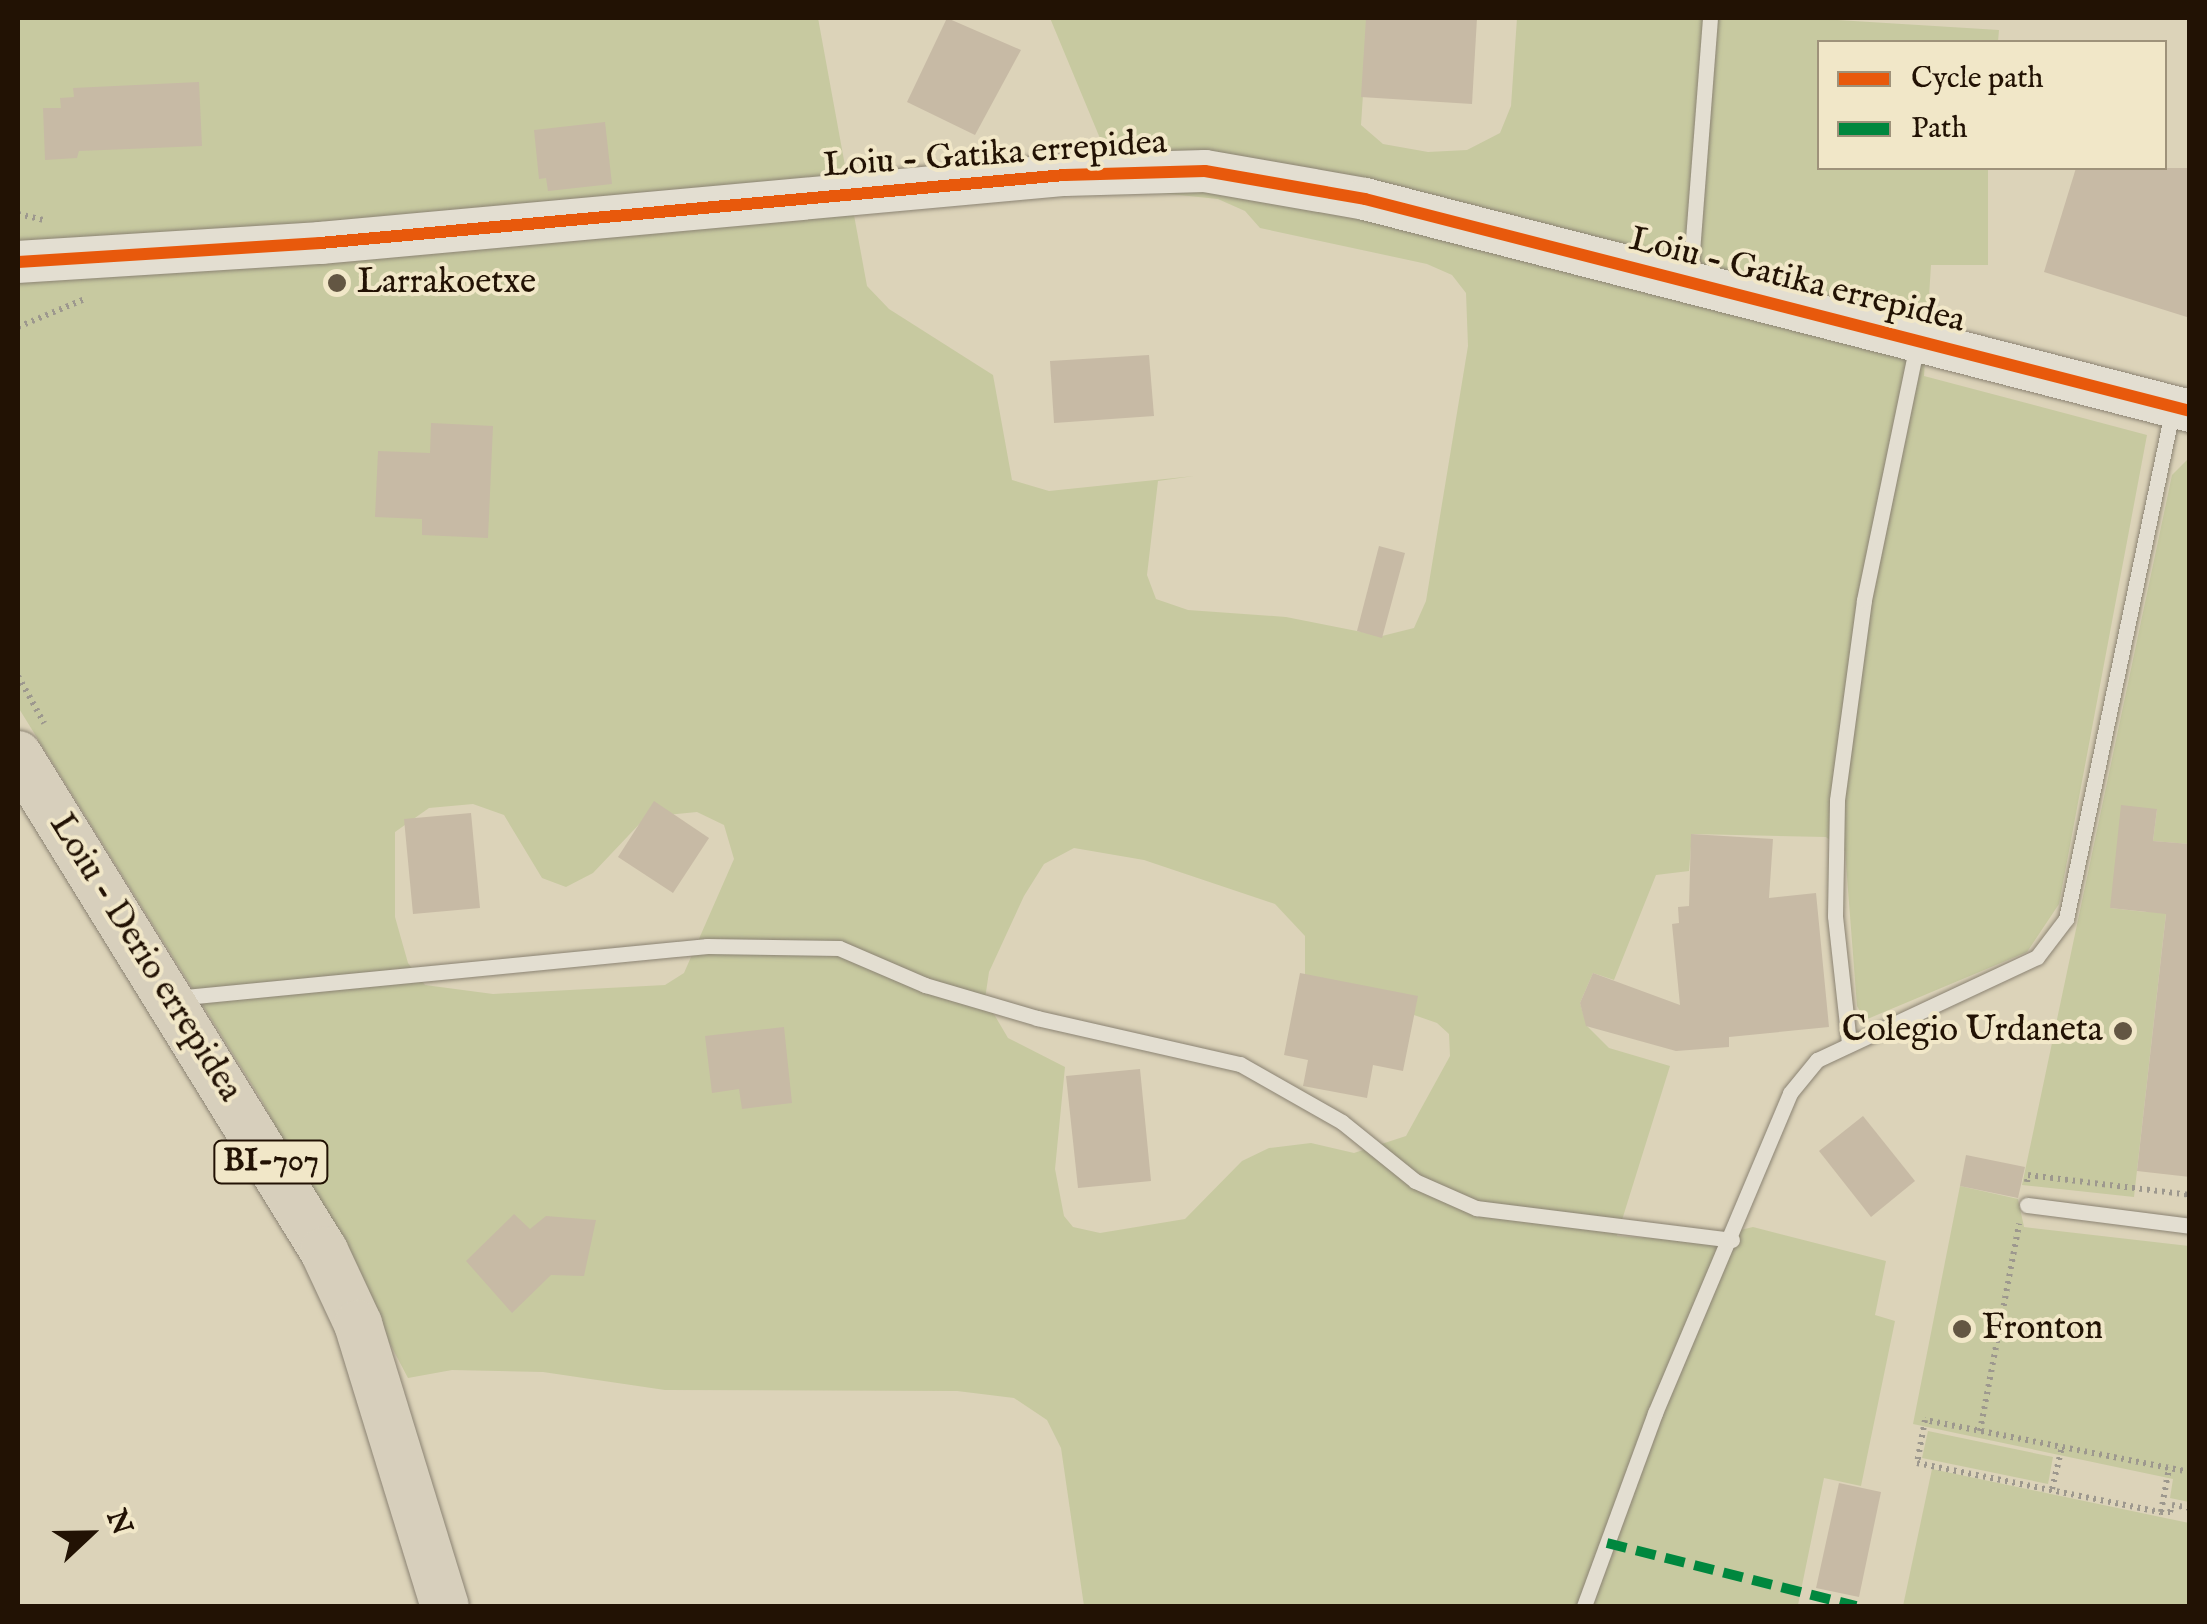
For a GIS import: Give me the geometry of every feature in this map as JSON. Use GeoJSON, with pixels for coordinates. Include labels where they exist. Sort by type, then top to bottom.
{"type":"FeatureCollection","features":[{"type":"Feature","properties":{"kind":"main road","name":"Loiu - Derio errepidea"},"geometry":{"type":"LineString","coordinates":[[18,755],[324,1251],[358,1324],[445,1606]]}},
{"type":"Feature","properties":{"kind":"street","name":"Loiu - Gatika errepidea"},"geometry":{"type":"LineString","coordinates":[[18,262],[320,243],[1065,175],[1205,170],[1365,200],[1690,287],[2181,409]]}},
{"type":"Feature","properties":{"kind":"lane"},"geometry":{"type":"LineString","coordinates":[[1690,287],[1710,18]]}},
{"type":"Feature","properties":{"kind":"lane"},"geometry":{"type":"LineString","coordinates":[[1849,1042],[1835,916],[1837,800],[1864,600],[1918,342]]}},
{"type":"Feature","properties":{"kind":"lane"},"geometry":{"type":"LineString","coordinates":[[1584,1606],[1655,1413],[1732,1240],[1790,1093],[1817,1060],[1849,1042],[2037,956],[2066,919],[2181,409]]}},
{"type":"Feature","properties":{"kind":"lane"},"geometry":{"type":"LineString","coordinates":[[171,998],[707,946],[839,948],[925,985],[1036,1018],[1240,1064],[1342,1122],[1414,1182],[1476,1208],[1732,1240]]}},
{"type":"Feature","properties":{"kind":"lane"},"geometry":{"type":"LineString","coordinates":[[2024,1204],[2190,1226]]}},
{"type":"Feature","properties":{"kind":"path"},"geometry":{"type":"LineString","coordinates":[[1980,1431],[2028,1176],[2190,1195]]}},
{"type":"Feature","properties":{"kind":"path"},"geometry":{"type":"LineString","coordinates":[[2190,1472],[1925,1420],[1916,1462],[2161,1512],[2170,1512],[2172,1505],[2190,1508]]}},
{"type":"Feature","properties":{"kind":"path"},"geometry":{"type":"LineString","coordinates":[[2052,1488],[2062,1446]]}},
{"type":"Feature","properties":{"kind":"path"},"geometry":{"type":"LineString","coordinates":[[2161,1512],[2170,1468]]}},
{"type":"Feature","properties":{"kind":"green space"},"geometry":{"type":"Polygon","coordinates":[[[18,18],[818,18],[867,286],[889,309],[993,375],[1012,480],[1049,491],[1194,476],[1158,481],[1147,575],[1156,599],[1188,610],[1286,617],[1382,636],[1414,628],[1426,601],[1468,346],[1466,293],[1452,275],[1427,264],[1260,228],[1245,211],[1218,199],[1140,191],[1109,160],[1050,18],[1368,18],[1361,125],[1383,144],[1428,152],[1467,150],[1500,133],[1511,106],[1517,18],[1805,18],[1999,30],[1998,40],[1817,40],[1817,170],[1988,170],[1988,265],[1931,265],[1924,376],[2147,435],[2059,904],[2027,952],[1865,1020],[1857,1006],[1845,851],[1826,837],[1692,834],[1689,871],[1656,875],[1614,980],[1593,973],[1580,1003],[1587,1026],[1609,1048],[1670,1066],[1617,1236],[1694,1241],[1753,1227],[1886,1261],[1875,1315],[1895,1321],[1861,1486],[1824,1478],[1798,1605],[1807,1606],[1084,1606],[1061,1448],[1047,1420],[1014,1398],[957,1391],[665,1390],[543,1372],[452,1370],[408,1378],[261,1099],[18,707],[18,18]],[[473,804],[429,808],[395,832],[395,917],[408,963],[425,985],[493,994],[665,985],[684,973],[734,859],[724,825],[697,812],[646,817],[593,873],[566,887],[542,878],[504,815],[473,804]],[[1074,848],[1044,864],[1024,896],[989,972],[985,999],[1008,1038],[1065,1067],[1055,1169],[1064,1216],[1073,1227],[1100,1233],[1185,1219],[1242,1161],[1269,1148],[1311,1143],[1354,1153],[1406,1136],[1450,1056],[1449,1034],[1437,1023],[1305,977],[1305,936],[1275,904],[1144,860],[1074,848]]]}},
{"type":"Feature","properties":{"kind":"green space"},"geometry":{"type":"Polygon","coordinates":[[[2189,458],[2189,844],[2153,841],[2157,809],[2110,908],[2146,912],[2170,878],[2134,1197],[2022,1185],[2172,475],[2189,458]]]}},
{"type":"Feature","properties":{"kind":"green space"},"geometry":{"type":"Polygon","coordinates":[[[1960,1186],[2018,1199],[2024,1227],[2189,1246],[2189,1502],[2170,1498],[2173,1479],[1913,1424],[1960,1186]]]}},
{"type":"Feature","properties":{"kind":"green space"},"geometry":{"type":"Polygon","coordinates":[[[1928,1431],[2053,1457],[2048,1484],[1922,1458],[1928,1431]]]}},
{"type":"Feature","properties":{"kind":"green space"},"geometry":{"type":"Polygon","coordinates":[[[1932,1469],[2189,1523],[2189,1606],[1903,1606],[1932,1469]]]}},
{"type":"Feature","properties":{"kind":"building"},"geometry":{"type":"Polygon","coordinates":[[[947,18],[1021,50],[975,135],[907,102],[947,18]]]}},
{"type":"Feature","properties":{"kind":"building"},"geometry":{"type":"Polygon","coordinates":[[[1366,18],[1477,18],[1472,104],[1361,97],[1366,18]]]}},
{"type":"Feature","properties":{"kind":"building"},"geometry":{"type":"Polygon","coordinates":[[[199,82],[202,146],[79,151],[77,158],[45,160],[43,108],[61,108],[60,98],[74,97],[73,88],[199,82]]]}},
{"type":"Feature","properties":{"kind":"building"},"geometry":{"type":"Polygon","coordinates":[[[605,122],[612,184],[548,191],[546,178],[539,179],[534,130],[605,122]]]}},
{"type":"Feature","properties":{"kind":"building"},"geometry":{"type":"Polygon","coordinates":[[[2190,168],[2190,318],[2044,272],[2075,170],[2190,168]]]}},
{"type":"Feature","properties":{"kind":"building"},"geometry":{"type":"Polygon","coordinates":[[[1149,355],[1154,416],[1054,423],[1050,361],[1149,355]]]}},
{"type":"Feature","properties":{"kind":"building"},"geometry":{"type":"Polygon","coordinates":[[[431,423],[493,426],[488,538],[422,535],[422,519],[375,517],[378,451],[430,453],[431,423]]]}},
{"type":"Feature","properties":{"kind":"building"},"geometry":{"type":"Polygon","coordinates":[[[1379,546],[1405,553],[1382,638],[1357,631],[1379,546]]]}},
{"type":"Feature","properties":{"kind":"building"},"geometry":{"type":"Polygon","coordinates":[[[654,801],[709,838],[673,893],[618,857],[654,801]]]}},
{"type":"Feature","properties":{"kind":"building"},"geometry":{"type":"Polygon","coordinates":[[[2121,805],[2157,809],[2153,841],[2190,844],[2190,1177],[2137,1171],[2166,914],[2110,908],[2121,805]]]}},
{"type":"Feature","properties":{"kind":"building"},"geometry":{"type":"Polygon","coordinates":[[[471,813],[480,908],[413,914],[404,819],[471,813]]]}},
{"type":"Feature","properties":{"kind":"building"},"geometry":{"type":"Polygon","coordinates":[[[1691,834],[1773,839],[1769,898],[1816,893],[1829,1027],[1729,1037],[1729,1047],[1676,1051],[1586,1026],[1580,1003],[1593,973],[1680,1005],[1672,924],[1679,923],[1678,907],[1689,906],[1691,834]]]}},
{"type":"Feature","properties":{"kind":"building"},"geometry":{"type":"Polygon","coordinates":[[[1300,973],[1418,996],[1403,1071],[1373,1065],[1367,1098],[1303,1086],[1308,1060],[1284,1055],[1300,973]]]}},
{"type":"Feature","properties":{"kind":"building"},"geometry":{"type":"Polygon","coordinates":[[[784,1027],[792,1103],[742,1109],[739,1089],[712,1093],[705,1036],[784,1027]]]}},
{"type":"Feature","properties":{"kind":"building"},"geometry":{"type":"Polygon","coordinates":[[[1140,1069],[1151,1181],[1078,1188],[1066,1076],[1140,1069]]]}},
{"type":"Feature","properties":{"kind":"building"},"geometry":{"type":"Polygon","coordinates":[[[1863,1116],[1915,1181],[1871,1217],[1819,1151],[1863,1116]]]}},
{"type":"Feature","properties":{"kind":"building"},"geometry":{"type":"Polygon","coordinates":[[[1966,1155],[2025,1167],[2018,1198],[1960,1186],[1966,1155]]]}},
{"type":"Feature","properties":{"kind":"building"},"geometry":{"type":"Polygon","coordinates":[[[514,1214],[530,1229],[546,1216],[596,1220],[584,1276],[551,1275],[512,1313],[466,1261],[514,1214]]]}},
{"type":"Feature","properties":{"kind":"building"},"geometry":{"type":"Polygon","coordinates":[[[1839,1483],[1881,1492],[1859,1597],[1816,1588],[1839,1483]]]}},
{"type":"Feature","properties":{"kind":"marked path"},"geometry":{"type":"LineString","coordinates":[[1607,1543],[1856,1606]]}},
{"type":"Feature","properties":{"kind":"cycle path"},"geometry":{"type":"LineString","coordinates":[[18,262],[320,243],[1065,175],[1205,171],[1365,199],[2190,411]]}},
{"type":"Feature","properties":{"kind":"place","name":"Larrakoetxe"},"geometry":{"type":"Point","coordinates":[337,283]}},
{"type":"Feature","properties":{"kind":"place","name":"Colegio Urdaneta"},"geometry":{"type":"Point","coordinates":[2123,1031]}},
{"type":"Feature","properties":{"kind":"place","name":"Fronton"},"geometry":{"type":"Point","coordinates":[1962,1329]}}]}
